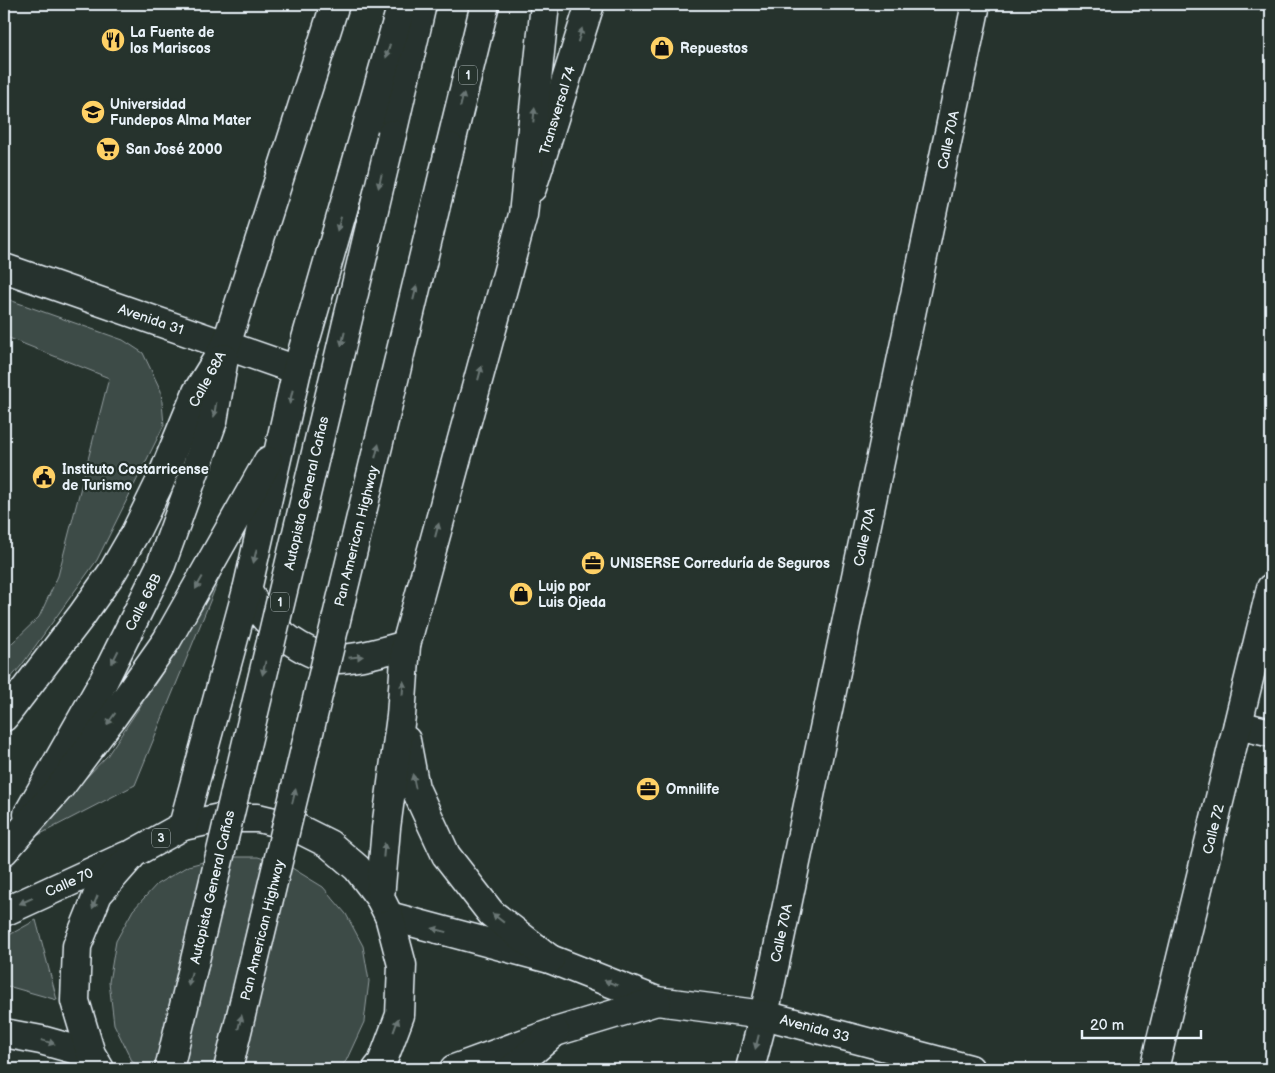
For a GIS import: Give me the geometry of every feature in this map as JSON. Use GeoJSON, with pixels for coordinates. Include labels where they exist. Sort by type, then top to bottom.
{"type":"FeatureCollection","features":[{"type":"Feature","properties":{"kind":"main road","name":"Calle 68A"},"geometry":{"type":"LineString","coordinates":[[4,717],[113,571],[159,484],[197,392],[226,344],[335,4]]}},
{"type":"Feature","properties":{"kind":"main road"},"geometry":{"type":"LineString","coordinates":[[183,826],[247,590],[297,370],[402,4]]}},
{"type":"Feature","properties":{"kind":"main road","name":"Autopista General Cañas"},"geometry":{"type":"LineString","coordinates":[[168,1069],[422,4]]}},
{"type":"Feature","properties":{"kind":"main road","name":"Pan American Highway"},"geometry":{"type":"LineString","coordinates":[[228,1069],[485,4]]}},
{"type":"Feature","properties":{"kind":"main road"},"geometry":{"type":"LineString","coordinates":[[385,907],[386,828],[401,716],[406,645],[523,216],[545,4]]}},
{"type":"Feature","properties":{"kind":"main road","name":"Transversal 74"},"geometry":{"type":"LineString","coordinates":[[523,216],[590,4]]}},
{"type":"Feature","properties":{"kind":"main road","name":"Calle 70A"},"geometry":{"type":"LineString","coordinates":[[750,1069],[764,1015],[976,4]]}},
{"type":"Feature","properties":{"kind":"main road","name":"Avenida 31"},"geometry":{"type":"LineString","coordinates":[[4,268],[297,370]]}},
{"type":"Feature","properties":{"kind":"main road","name":"Calle 68B"},"geometry":{"type":"LineString","coordinates":[[9,846],[103,682],[161,565],[213,421],[226,344]]}},
{"type":"Feature","properties":{"kind":"main road"},"geometry":{"type":"LineString","coordinates":[[9,846],[66,778],[168,640],[283,434]]}},
{"type":"Feature","properties":{"kind":"main road","name":"Calle 72"},"geometry":{"type":"LineString","coordinates":[[1154,1069],[1271,588]]}},
{"type":"Feature","properties":{"kind":"main road"},"geometry":{"type":"LineString","coordinates":[[247,590],[266,619],[285,637],[310,652],[337,659],[372,655],[406,645]]}},
{"type":"Feature","properties":{"kind":"main road"},"geometry":{"type":"LineString","coordinates":[[401,716],[415,788],[446,855],[491,914],[550,959]]}},
{"type":"Feature","properties":{"kind":"main road"},"geometry":{"type":"LineString","coordinates":[[1238,725],[1271,734]]}},
{"type":"Feature","properties":{"kind":"main road","name":"3"},"geometry":{"type":"LineString","coordinates":[[97,1065],[75,1001],[77,946],[98,894],[134,853],[183,826],[220,818],[258,818],[295,827],[328,844],[357,868],[385,907],[402,965],[400,1015],[382,1063],[377,1069]]}},
{"type":"Feature","properties":{"kind":"main road","name":"Calle 70"},"geometry":{"type":"LineString","coordinates":[[4,912],[134,853]]}},
{"type":"Feature","properties":{"kind":"main road","name":"Avenida 33"},"geometry":{"type":"LineString","coordinates":[[385,907],[550,959],[656,1001],[764,1015],[970,1069]]}},
{"type":"Feature","properties":{"kind":"main road","name":"Avenida 33"},"geometry":{"type":"LineString","coordinates":[[454,1069],[556,1032],[656,1001]]}},
{"type":"Feature","properties":{"kind":"main road"},"geometry":{"type":"LineString","coordinates":[[512,1069],[556,1032]]}},
{"type":"Feature","properties":{"kind":"main road","name":"3"},"geometry":{"type":"LineString","coordinates":[[4,1033],[41,1040],[97,1065]]}},
{"type":"Feature","properties":{"kind":"shaded area"},"geometry":{"type":"Polygon","coordinates":[[[4,298],[123,340],[143,353],[161,391],[164,425],[97,560],[21,666],[4,686],[4,649],[39,617],[58,576],[109,378],[4,336],[4,298]]]}},
{"type":"Feature","properties":{"kind":"shaded area"},"geometry":{"type":"Polygon","coordinates":[[[219,579],[135,785],[23,843],[107,756],[159,678],[219,579]]]}},
{"type":"Feature","properties":{"kind":"shaded area"},"geometry":{"type":"Polygon","coordinates":[[[222,857],[258,857],[292,868],[323,887],[346,914],[363,946],[369,981],[364,1022],[346,1061],[338,1069],[141,1069],[132,1061],[114,1024],[109,982],[116,941],[133,910],[157,884],[188,866],[222,857]]]}},
{"type":"Feature","properties":{"kind":"shaded area"},"geometry":{"type":"Polygon","coordinates":[[[36,920],[57,1000],[4,985],[4,938],[36,920]]]}},
{"type":"Feature","properties":{"kind":"place","name":"La Fuente de los Mariscos"},"geometry":{"type":"Point","coordinates":[113,40]}},
{"type":"Feature","properties":{"kind":"place","name":"Repuestos"},"geometry":{"type":"Point","coordinates":[662,48]}},
{"type":"Feature","properties":{"kind":"place","name":"Universidad Fundepos Alma Mater"},"geometry":{"type":"Point","coordinates":[93,112]}},
{"type":"Feature","properties":{"kind":"place","name":"San José 2000"},"geometry":{"type":"Point","coordinates":[108,149]}},
{"type":"Feature","properties":{"kind":"place","name":"Instituto Costarricense de Turismo"},"geometry":{"type":"Point","coordinates":[44,477]}},
{"type":"Feature","properties":{"kind":"place","name":"UNISERSE Correduría de Seguros"},"geometry":{"type":"Point","coordinates":[593,563]}},
{"type":"Feature","properties":{"kind":"place","name":"Lujo por Luis Ojeda"},"geometry":{"type":"Point","coordinates":[521,594]}},
{"type":"Feature","properties":{"kind":"place","name":"Omnilife"},"geometry":{"type":"Point","coordinates":[648,789]}}]}
